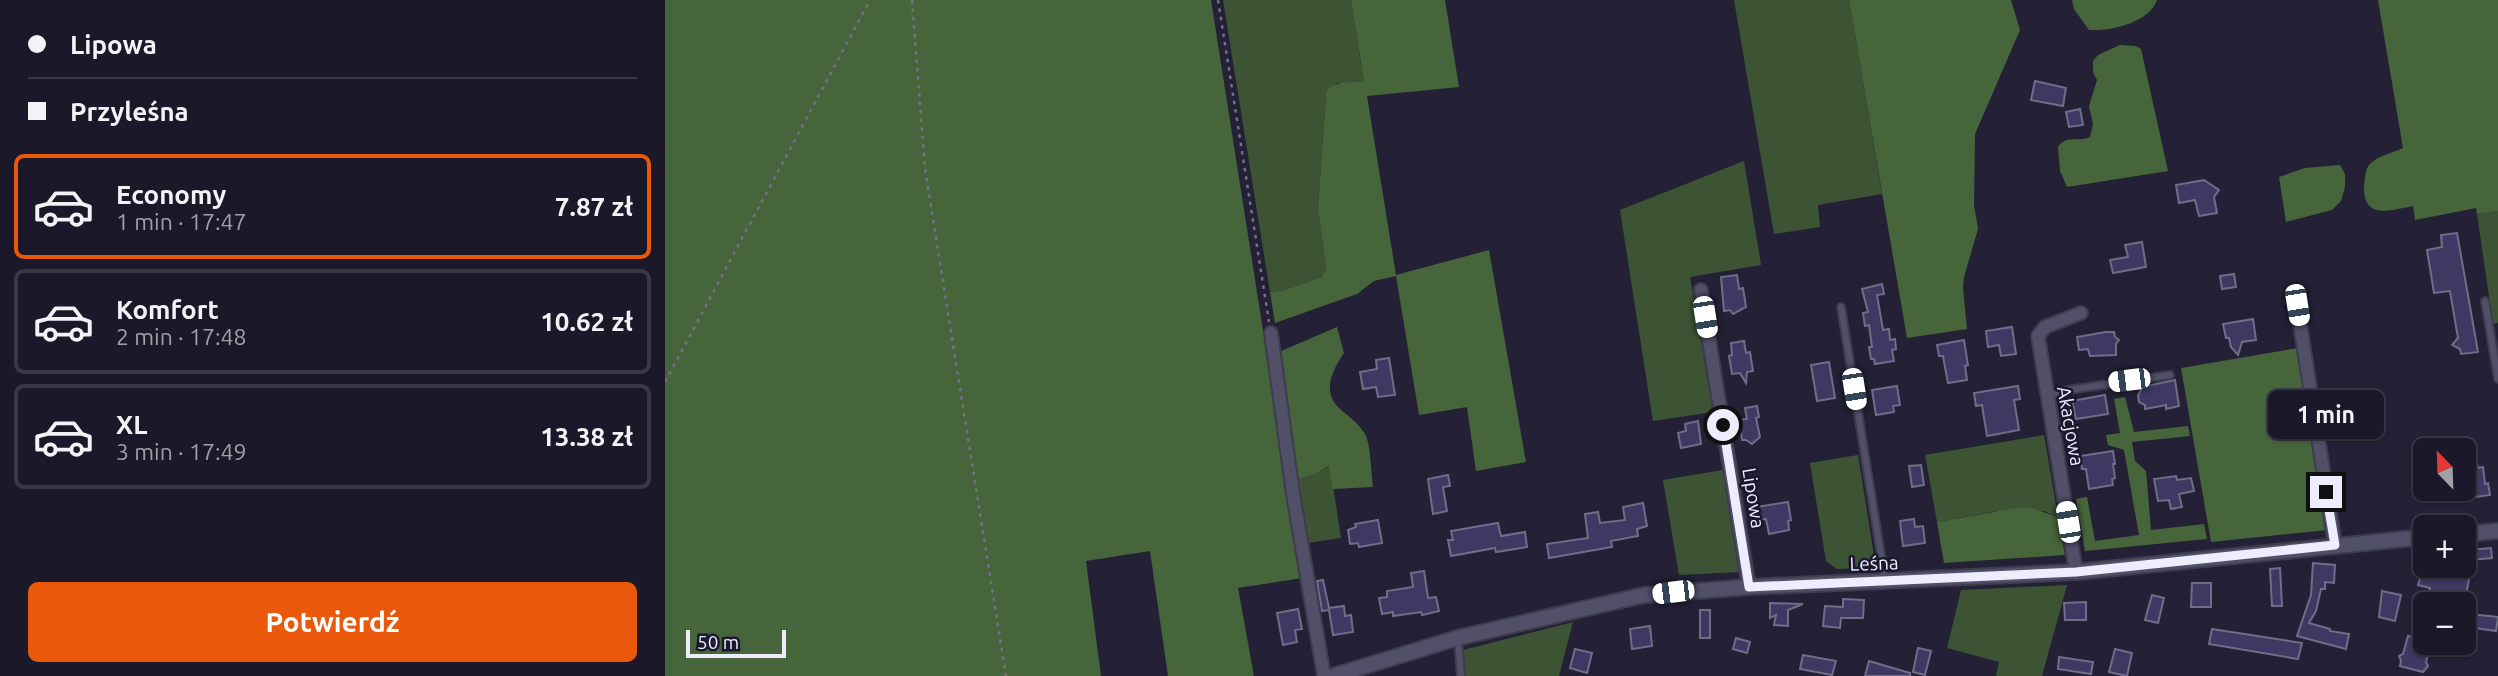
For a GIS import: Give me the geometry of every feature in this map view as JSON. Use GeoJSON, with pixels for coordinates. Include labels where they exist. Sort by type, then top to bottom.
{"type":"FeatureCollection","features":[{"type":"Feature","properties":{"kind":"street","name":"Lipowa"},"geometry":{"type":"LineString","coordinates":[[1701,290],[1749,587]]}},
{"type":"Feature","properties":{"kind":"street"},"geometry":{"type":"LineString","coordinates":[[2297,305],[2335,545]]}},
{"type":"Feature","properties":{"kind":"street","name":"Akacjowa"},"geometry":{"type":"LineString","coordinates":[[2076,572],[2038,336],[2045,327],[2081,313]]}},
{"type":"Feature","properties":{"kind":"street"},"geometry":{"type":"LineString","coordinates":[[1271,334],[1293,494],[1324,676]]}},
{"type":"Feature","properties":{"kind":"street"},"geometry":{"type":"LineString","coordinates":[[2476,533],[2498,531]]}},
{"type":"Feature","properties":{"kind":"street","name":"Leśna"},"geometry":{"type":"LineString","coordinates":[[1333,676],[1457,638],[1644,595],[1749,587],[2076,572],[2413,538]]}},
{"type":"Feature","properties":{"kind":"lane"},"geometry":{"type":"LineString","coordinates":[[2485,301],[2498,379]]}},
{"type":"Feature","properties":{"kind":"lane"},"geometry":{"type":"LineString","coordinates":[[1841,307],[1886,582]]}},
{"type":"Feature","properties":{"kind":"lane"},"geometry":{"type":"LineString","coordinates":[[2047,396],[2068,390],[2170,375]]}},
{"type":"Feature","properties":{"kind":"lane"},"geometry":{"type":"LineString","coordinates":[[1457,638],[1461,676]]}},
{"type":"Feature","properties":{"kind":"path"},"geometry":{"type":"LineString","coordinates":[[665,382],[870,0]]}},
{"type":"Feature","properties":{"kind":"path"},"geometry":{"type":"LineString","coordinates":[[912,0],[925,169],[1006,676]]}},
{"type":"Feature","properties":{"kind":"path"},"geometry":{"type":"LineString","coordinates":[[1218,0],[1271,334]]}},
{"type":"Feature","properties":{"kind":"green space"},"geometry":{"type":"Polygon","coordinates":[[[665,0],[1211,0],[1302,578],[1238,588],[1254,676],[1168,676],[1150,551],[1086,561],[1101,676],[665,676],[665,0]]]}},
{"type":"Feature","properties":{"kind":"green space"},"geometry":{"type":"Polygon","coordinates":[[[1223,0],[1351,0],[1364,83],[1337,83],[1326,93],[1318,208],[1326,268],[1322,277],[1284,290],[1270,292],[1223,0]]]}},
{"type":"Feature","properties":{"kind":"green space"},"geometry":{"type":"Polygon","coordinates":[[[1351,0],[1445,0],[1459,87],[1367,96],[1396,275],[1489,250],[1526,462],[1476,471],[1467,407],[1419,415],[1396,276],[1374,281],[1357,294],[1275,323],[1270,292],[1322,277],[1326,268],[1318,209],[1326,93],[1338,84],[1364,82],[1351,0]]]}},
{"type":"Feature","properties":{"kind":"green space"},"geometry":{"type":"Polygon","coordinates":[[[1734,0],[1849,0],[1882,194],[1818,205],[1820,227],[1774,234],[1734,0]]]}},
{"type":"Feature","properties":{"kind":"green space"},"geometry":{"type":"Polygon","coordinates":[[[1849,0],[2011,0],[2020,30],[1975,134],[1974,205],[1978,229],[1964,277],[1967,329],[1907,338],[1849,0]]]}},
{"type":"Feature","properties":{"kind":"green space"},"geometry":{"type":"Polygon","coordinates":[[[2072,0],[2157,0],[2153,8],[2138,20],[2118,27],[2089,30],[2074,9],[2072,0]]]}},
{"type":"Feature","properties":{"kind":"green space"},"geometry":{"type":"Polygon","coordinates":[[[2378,0],[2498,0],[2498,211],[2477,214],[2476,208],[2415,220],[2413,206],[2380,211],[2368,204],[2364,186],[2368,167],[2376,159],[2403,148],[2378,0]]]}},
{"type":"Feature","properties":{"kind":"green space"},"geometry":{"type":"Polygon","coordinates":[[[2120,45],[2141,49],[2168,171],[2067,187],[2060,171],[2058,147],[2065,141],[2090,137],[2093,124],[2089,106],[2097,80],[2093,72],[2093,61],[2098,55],[2120,45]]]}},
{"type":"Feature","properties":{"kind":"green space"},"geometry":{"type":"Polygon","coordinates":[[[1744,161],[1761,265],[1690,277],[1713,412],[1653,421],[1620,210],[1744,161]]]}},
{"type":"Feature","properties":{"kind":"green space"},"geometry":{"type":"Polygon","coordinates":[[[2340,165],[2345,174],[2341,201],[2332,210],[2286,222],[2279,177],[2305,168],[2340,165]]]}},
{"type":"Feature","properties":{"kind":"green space"},"geometry":{"type":"Polygon","coordinates":[[[2498,211],[2498,323],[2493,324],[2477,214],[2498,211]]]}},
{"type":"Feature","properties":{"kind":"green space"},"geometry":{"type":"Polygon","coordinates":[[[1337,327],[1344,353],[1333,373],[1331,394],[1338,407],[1365,434],[1370,452],[1373,487],[1333,489],[1329,466],[1313,475],[1298,479],[1279,352],[1337,327]]]}},
{"type":"Feature","properties":{"kind":"green space"},"geometry":{"type":"Polygon","coordinates":[[[2298,348],[2327,530],[2211,542],[2181,368],[2298,348]]]}},
{"type":"Feature","properties":{"kind":"green space"},"geometry":{"type":"Polygon","coordinates":[[[2125,397],[2134,432],[2188,426],[2190,436],[2132,442],[2135,461],[2146,471],[2151,530],[2204,524],[2207,539],[2085,551],[2076,499],[2087,497],[2095,541],[2139,535],[2124,450],[2108,445],[2106,435],[2120,433],[2114,399],[2125,397]]]}},
{"type":"Feature","properties":{"kind":"green space"},"geometry":{"type":"Polygon","coordinates":[[[2044,435],[2058,517],[2044,511],[1997,511],[1937,522],[1925,455],[2044,435]]]}},
{"type":"Feature","properties":{"kind":"green space"},"geometry":{"type":"Polygon","coordinates":[[[1858,455],[1876,568],[1837,569],[1826,561],[1810,463],[1858,455]]]}},
{"type":"Feature","properties":{"kind":"green space"},"geometry":{"type":"Polygon","coordinates":[[[1330,466],[1341,538],[1308,543],[1298,479],[1330,466]]]}},
{"type":"Feature","properties":{"kind":"green space"},"geometry":{"type":"Polygon","coordinates":[[[1723,470],[1739,572],[1679,575],[1663,480],[1723,470]]]}},
{"type":"Feature","properties":{"kind":"green space"},"geometry":{"type":"Polygon","coordinates":[[[2016,508],[2031,508],[2058,517],[2065,555],[1944,563],[1937,522],[2016,508]]]}},
{"type":"Feature","properties":{"kind":"green space"},"geometry":{"type":"Polygon","coordinates":[[[2067,585],[2042,676],[1996,676],[1999,662],[1947,648],[1961,590],[2067,585]]]}},
{"type":"Feature","properties":{"kind":"green space"},"geometry":{"type":"Polygon","coordinates":[[[1573,622],[1559,676],[1466,676],[1463,650],[1573,622]]]}},
{"type":"Feature","properties":{"kind":"building"},"geometry":{"type":"Polygon","coordinates":[[[2035,81],[2066,88],[2063,106],[2031,100],[2035,81]]]}},
{"type":"Feature","properties":{"kind":"building"},"geometry":{"type":"Polygon","coordinates":[[[2080,109],[2083,125],[2069,127],[2066,112],[2080,109]]]}},
{"type":"Feature","properties":{"kind":"building"},"geometry":{"type":"Polygon","coordinates":[[[2204,180],[2219,190],[2214,197],[2217,213],[2199,216],[2195,200],[2179,203],[2176,185],[2204,180]]]}},
{"type":"Feature","properties":{"kind":"building"},"geometry":{"type":"Polygon","coordinates":[[[2457,233],[2478,352],[2461,354],[2460,349],[2452,345],[2458,338],[2450,291],[2434,293],[2427,250],[2442,247],[2441,235],[2457,233]]]}},
{"type":"Feature","properties":{"kind":"building"},"geometry":{"type":"Polygon","coordinates":[[[2142,242],[2146,267],[2113,273],[2110,260],[2128,257],[2125,245],[2142,242]]]}},
{"type":"Feature","properties":{"kind":"building"},"geometry":{"type":"Polygon","coordinates":[[[2234,274],[2236,287],[2222,289],[2220,276],[2234,274]]]}},
{"type":"Feature","properties":{"kind":"building"},"geometry":{"type":"Polygon","coordinates":[[[1737,275],[1739,289],[1743,288],[1746,307],[1733,314],[1730,310],[1724,311],[1721,277],[1737,275]]]}},
{"type":"Feature","properties":{"kind":"building"},"geometry":{"type":"Polygon","coordinates":[[[1882,284],[1884,294],[1877,295],[1883,330],[1889,329],[1890,340],[1895,339],[1896,349],[1892,350],[1894,361],[1875,364],[1874,359],[1871,359],[1869,347],[1872,347],[1869,325],[1865,326],[1863,313],[1868,312],[1862,289],[1882,284]]]}},
{"type":"Feature","properties":{"kind":"building"},"geometry":{"type":"Polygon","coordinates":[[[2253,319],[2256,340],[2242,342],[2238,355],[2231,347],[2229,338],[2226,338],[2223,324],[2253,319]]]}},
{"type":"Feature","properties":{"kind":"building"},"geometry":{"type":"Polygon","coordinates":[[[2012,327],[2016,354],[2001,356],[1999,345],[1988,347],[1986,331],[2012,327]]]}},
{"type":"Feature","properties":{"kind":"building"},"geometry":{"type":"Polygon","coordinates":[[[2114,332],[2119,340],[2116,344],[2116,355],[2090,356],[2088,349],[2079,350],[2077,337],[2114,332]]]}},
{"type":"Feature","properties":{"kind":"building"},"geometry":{"type":"Polygon","coordinates":[[[1964,340],[1968,365],[1965,366],[1967,380],[1948,383],[1943,356],[1939,356],[1937,345],[1964,340]]]}},
{"type":"Feature","properties":{"kind":"building"},"geometry":{"type":"Polygon","coordinates":[[[1744,341],[1746,353],[1750,352],[1753,371],[1747,372],[1746,383],[1740,373],[1732,374],[1729,356],[1732,355],[1731,343],[1744,341]]]}},
{"type":"Feature","properties":{"kind":"building"},"geometry":{"type":"Polygon","coordinates":[[[1389,358],[1395,395],[1378,397],[1376,387],[1363,389],[1360,372],[1377,369],[1376,360],[1389,358]]]}},
{"type":"Feature","properties":{"kind":"building"},"geometry":{"type":"Polygon","coordinates":[[[1829,362],[1835,398],[1817,401],[1811,365],[1829,362]]]}},
{"type":"Feature","properties":{"kind":"building"},"geometry":{"type":"Polygon","coordinates":[[[2175,380],[2179,406],[2166,409],[2166,405],[2145,409],[2145,405],[2139,402],[2138,396],[2142,387],[2175,380]]]}},
{"type":"Feature","properties":{"kind":"building"},"geometry":{"type":"Polygon","coordinates":[[[1897,386],[1900,405],[1893,406],[1894,412],[1876,415],[1872,390],[1897,386]]]}},
{"type":"Feature","properties":{"kind":"building"},"geometry":{"type":"Polygon","coordinates":[[[2018,386],[2020,399],[2014,400],[2019,430],[1987,436],[1982,405],[1976,406],[1974,393],[2018,386]]]}},
{"type":"Feature","properties":{"kind":"building"},"geometry":{"type":"Polygon","coordinates":[[[2105,395],[2108,414],[2076,419],[2072,401],[2105,395]]]}},
{"type":"Feature","properties":{"kind":"building"},"geometry":{"type":"Polygon","coordinates":[[[1757,406],[1759,417],[1756,418],[1760,437],[1752,444],[1742,440],[1739,420],[1747,419],[1745,408],[1757,406]]]}},
{"type":"Feature","properties":{"kind":"building"},"geometry":{"type":"Polygon","coordinates":[[[1698,421],[1701,444],[1681,448],[1678,433],[1686,431],[1685,424],[1698,421]]]}},
{"type":"Feature","properties":{"kind":"building"},"geometry":{"type":"Polygon","coordinates":[[[2113,451],[2113,485],[2089,489],[2086,469],[2082,469],[2080,456],[2113,451]]]}},
{"type":"Feature","properties":{"kind":"building"},"geometry":{"type":"Polygon","coordinates":[[[2476,458],[2478,468],[2483,467],[2485,484],[2488,483],[2490,495],[2476,497],[2476,458]]]}},
{"type":"Feature","properties":{"kind":"building"},"geometry":{"type":"Polygon","coordinates":[[[1921,465],[1924,485],[1912,487],[1909,466],[1921,465]]]}},
{"type":"Feature","properties":{"kind":"building"},"geometry":{"type":"Polygon","coordinates":[[[1448,475],[1450,486],[1443,487],[1447,511],[1433,514],[1428,479],[1448,475]]]}},
{"type":"Feature","properties":{"kind":"building"},"geometry":{"type":"Polygon","coordinates":[[[2176,476],[2177,480],[2191,478],[2194,491],[2179,494],[2182,507],[2171,509],[2169,500],[2158,501],[2154,479],[2176,476]]]}},
{"type":"Feature","properties":{"kind":"building"},"geometry":{"type":"Polygon","coordinates":[[[1788,502],[1791,520],[1788,521],[1789,530],[1769,534],[1766,519],[1758,520],[1756,507],[1788,502]]]}},
{"type":"Feature","properties":{"kind":"building"},"geometry":{"type":"Polygon","coordinates":[[[1643,503],[1647,526],[1637,529],[1638,536],[1611,541],[1612,547],[1549,558],[1547,544],[1588,538],[1585,514],[1598,512],[1600,523],[1625,520],[1623,507],[1643,503]]]}},
{"type":"Feature","properties":{"kind":"building"},"geometry":{"type":"Polygon","coordinates":[[[1914,519],[1915,527],[1923,526],[1925,543],[1903,546],[1900,521],[1914,519]]]}},
{"type":"Feature","properties":{"kind":"building"},"geometry":{"type":"Polygon","coordinates":[[[1378,520],[1382,543],[1359,547],[1358,543],[1350,544],[1348,530],[1356,527],[1355,524],[1378,520]]]}},
{"type":"Feature","properties":{"kind":"building"},"geometry":{"type":"Polygon","coordinates":[[[1498,523],[1501,536],[1525,532],[1527,547],[1496,552],[1495,548],[1451,556],[1448,540],[1453,540],[1451,531],[1498,523]]]}},
{"type":"Feature","properties":{"kind":"building"},"geometry":{"type":"Polygon","coordinates":[[[2491,548],[2492,558],[2476,560],[2476,549],[2491,548]]]}},
{"type":"Feature","properties":{"kind":"building"},"geometry":{"type":"Polygon","coordinates":[[[2313,563],[2335,565],[2334,583],[2325,582],[2325,589],[2321,589],[2316,611],[2309,623],[2330,631],[2349,634],[2346,649],[2297,636],[2311,595],[2313,563]]]}},
{"type":"Feature","properties":{"kind":"building"},"geometry":{"type":"Polygon","coordinates":[[[2280,568],[2282,606],[2272,606],[2270,569],[2280,568]]]}},
{"type":"Feature","properties":{"kind":"building"},"geometry":{"type":"Polygon","coordinates":[[[1424,571],[1428,598],[1436,597],[1439,611],[1422,615],[1421,612],[1393,616],[1393,612],[1382,614],[1379,598],[1387,597],[1387,591],[1413,587],[1411,573],[1424,571]]]}},
{"type":"Feature","properties":{"kind":"building"},"geometry":{"type":"Polygon","coordinates":[[[2420,578],[2469,580],[2466,592],[2429,592],[2430,588],[2418,585],[2420,578]]]}},
{"type":"Feature","properties":{"kind":"building"},"geometry":{"type":"Polygon","coordinates":[[[1323,580],[1329,608],[1344,606],[1345,616],[1351,615],[1353,632],[1333,635],[1329,610],[1322,611],[1317,581],[1323,580]]]}},
{"type":"Feature","properties":{"kind":"building"},"geometry":{"type":"Polygon","coordinates":[[[2192,583],[2211,583],[2211,607],[2191,607],[2192,583]]]}},
{"type":"Feature","properties":{"kind":"building"},"geometry":{"type":"Polygon","coordinates":[[[2382,591],[2401,595],[2395,621],[2379,617],[2382,591]]]}},
{"type":"Feature","properties":{"kind":"building"},"geometry":{"type":"Polygon","coordinates":[[[2152,595],[2164,598],[2158,623],[2145,620],[2152,595]]]}},
{"type":"Feature","properties":{"kind":"building"},"geometry":{"type":"Polygon","coordinates":[[[1843,599],[1864,600],[1863,618],[1841,618],[1840,628],[1823,626],[1825,606],[1843,607],[1843,599]]]}},
{"type":"Feature","properties":{"kind":"building"},"geometry":{"type":"Polygon","coordinates":[[[2086,602],[2086,620],[2065,620],[2064,603],[2086,602]]]}},
{"type":"Feature","properties":{"kind":"building"},"geometry":{"type":"Polygon","coordinates":[[[1770,603],[1803,604],[1788,610],[1788,626],[1774,625],[1776,615],[1770,618],[1770,603]]]}},
{"type":"Feature","properties":{"kind":"building"},"geometry":{"type":"Polygon","coordinates":[[[1298,609],[1302,629],[1295,630],[1297,642],[1283,645],[1277,613],[1298,609]]]}},
{"type":"Feature","properties":{"kind":"building"},"geometry":{"type":"Polygon","coordinates":[[[1700,610],[1710,610],[1710,638],[1700,638],[1700,610]]]}},
{"type":"Feature","properties":{"kind":"building"},"geometry":{"type":"Polygon","coordinates":[[[2476,615],[2498,617],[2496,631],[2476,628],[2476,615]]]}},
{"type":"Feature","properties":{"kind":"building"},"geometry":{"type":"Polygon","coordinates":[[[1650,626],[1652,646],[1632,649],[1630,629],[1650,626]]]}},
{"type":"Feature","properties":{"kind":"building"},"geometry":{"type":"Polygon","coordinates":[[[2212,629],[2302,643],[2298,659],[2209,644],[2212,629]]]}},
{"type":"Feature","properties":{"kind":"building"},"geometry":{"type":"Polygon","coordinates":[[[2408,636],[2413,637],[2413,655],[2428,655],[2428,666],[2423,672],[2400,666],[2399,656],[2403,654],[2408,636]]]}},
{"type":"Feature","properties":{"kind":"building"},"geometry":{"type":"Polygon","coordinates":[[[1736,638],[1750,642],[1747,653],[1733,649],[1736,638]]]}},
{"type":"Feature","properties":{"kind":"building"},"geometry":{"type":"Polygon","coordinates":[[[1918,648],[1931,651],[1925,675],[1913,672],[1918,648]]]}},
{"type":"Feature","properties":{"kind":"building"},"geometry":{"type":"Polygon","coordinates":[[[1575,649],[1592,653],[1587,673],[1570,668],[1575,649]]]}},
{"type":"Feature","properties":{"kind":"building"},"geometry":{"type":"Polygon","coordinates":[[[2115,649],[2132,653],[2127,676],[2109,672],[2115,649]]]}},
{"type":"Feature","properties":{"kind":"building"},"geometry":{"type":"Polygon","coordinates":[[[1803,655],[1836,661],[1832,675],[1800,669],[1803,655]]]}},
{"type":"Feature","properties":{"kind":"building"},"geometry":{"type":"Polygon","coordinates":[[[2059,657],[2093,662],[2091,674],[2058,669],[2059,657]]]}},
{"type":"Feature","properties":{"kind":"building"},"geometry":{"type":"Polygon","coordinates":[[[1869,661],[1910,673],[1910,676],[1865,676],[1869,661]]]}},
{"type":"Feature","properties":{"kind":"route"},"geometry":{"type":"LineString","coordinates":[[1723,425],[1749,587],[2076,572],[2335,545],[2326,492]]}}]}
